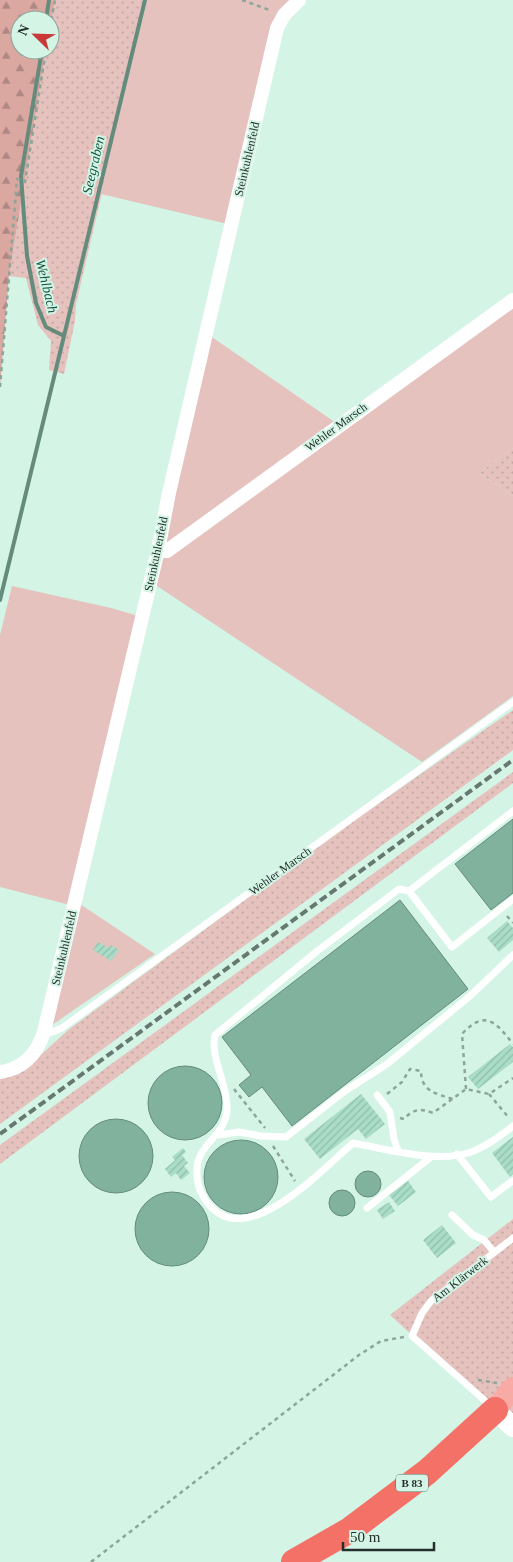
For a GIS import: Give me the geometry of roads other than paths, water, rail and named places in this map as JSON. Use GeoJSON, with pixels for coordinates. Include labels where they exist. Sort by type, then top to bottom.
{"type":"FeatureCollection","features":[{"type":"Feature","properties":{"kind":"highway","name":"B 83"},"geometry":{"type":"LineString","coordinates":[[294,1562],[350,1530],[427,1472],[508,1404]]}},
{"type":"Feature","properties":{"kind":"street","name":"Steinkuhlenfeld"},"geometry":{"type":"LineString","coordinates":[[0,1072],[13,1070],[25,1063],[40,1044],[44,1032],[158,550],[173,474],[275,36],[284,15],[299,0]]}},
{"type":"Feature","properties":{"kind":"street","name":"Wehler Marsch"},"geometry":{"type":"LineString","coordinates":[[158,550],[167,551],[513,300]]}},
{"type":"Feature","properties":{"kind":"lane","name":"Wehler Marsch"},"geometry":{"type":"LineString","coordinates":[[44,1032],[50,1033],[62,1028],[513,702]]}},
{"type":"Feature","properties":{"kind":"lane"},"geometry":{"type":"LineString","coordinates":[[409,891],[513,811]]}},
{"type":"Feature","properties":{"kind":"lane"},"geometry":{"type":"LineString","coordinates":[[513,899],[452,947],[409,891],[399,889],[316,952],[215,1034],[212,1048],[226,1094],[227,1110],[218,1135],[203,1150],[197,1166],[197,1185],[204,1199],[215,1211],[229,1218],[244,1219],[265,1212],[297,1192],[353,1143],[431,1157],[469,1153],[493,1142],[513,1124]]}},
{"type":"Feature","properties":{"kind":"lane"},"geometry":{"type":"LineString","coordinates":[[218,1135],[239,1132],[261,1136],[286,1137],[345,1091],[387,1064],[470,996],[513,955]]}},
{"type":"Feature","properties":{"kind":"lane"},"geometry":{"type":"LineString","coordinates":[[379,1097],[390,1112],[398,1151]]}},
{"type":"Feature","properties":{"kind":"lane"},"geometry":{"type":"LineString","coordinates":[[457,1154],[491,1197],[512,1181]]}},
{"type":"Feature","properties":{"kind":"lane"},"geometry":{"type":"LineString","coordinates":[[367,1208],[431,1157]]}},
{"type":"Feature","properties":{"kind":"lane"},"geometry":{"type":"LineString","coordinates":[[452,1215],[473,1235],[484,1240],[494,1252]]}},
{"type":"Feature","properties":{"kind":"lane","name":"Am Klärwerk"},"geometry":{"type":"LineString","coordinates":[[508,1404],[412,1336],[422,1313],[431,1301],[513,1238]]}},
{"type":"Feature","properties":{"kind":"waterway","name":"Wehlbach"},"geometry":{"type":"LineString","coordinates":[[48,10],[49,0]]}},
{"type":"Feature","properties":{"kind":"waterway","name":"Seegraben"},"geometry":{"type":"LineString","coordinates":[[64,336],[145,0]]}},
{"type":"Feature","properties":{"kind":"waterway","name":"Wehlbach"},"geometry":{"type":"LineString","coordinates":[[0,600],[64,336],[46,327],[36,303],[27,256],[21,176],[40,60]]}},
{"type":"Feature","properties":{"kind":"railway"},"geometry":{"type":"LineString","coordinates":[[0,1134],[513,760]]}}]}
